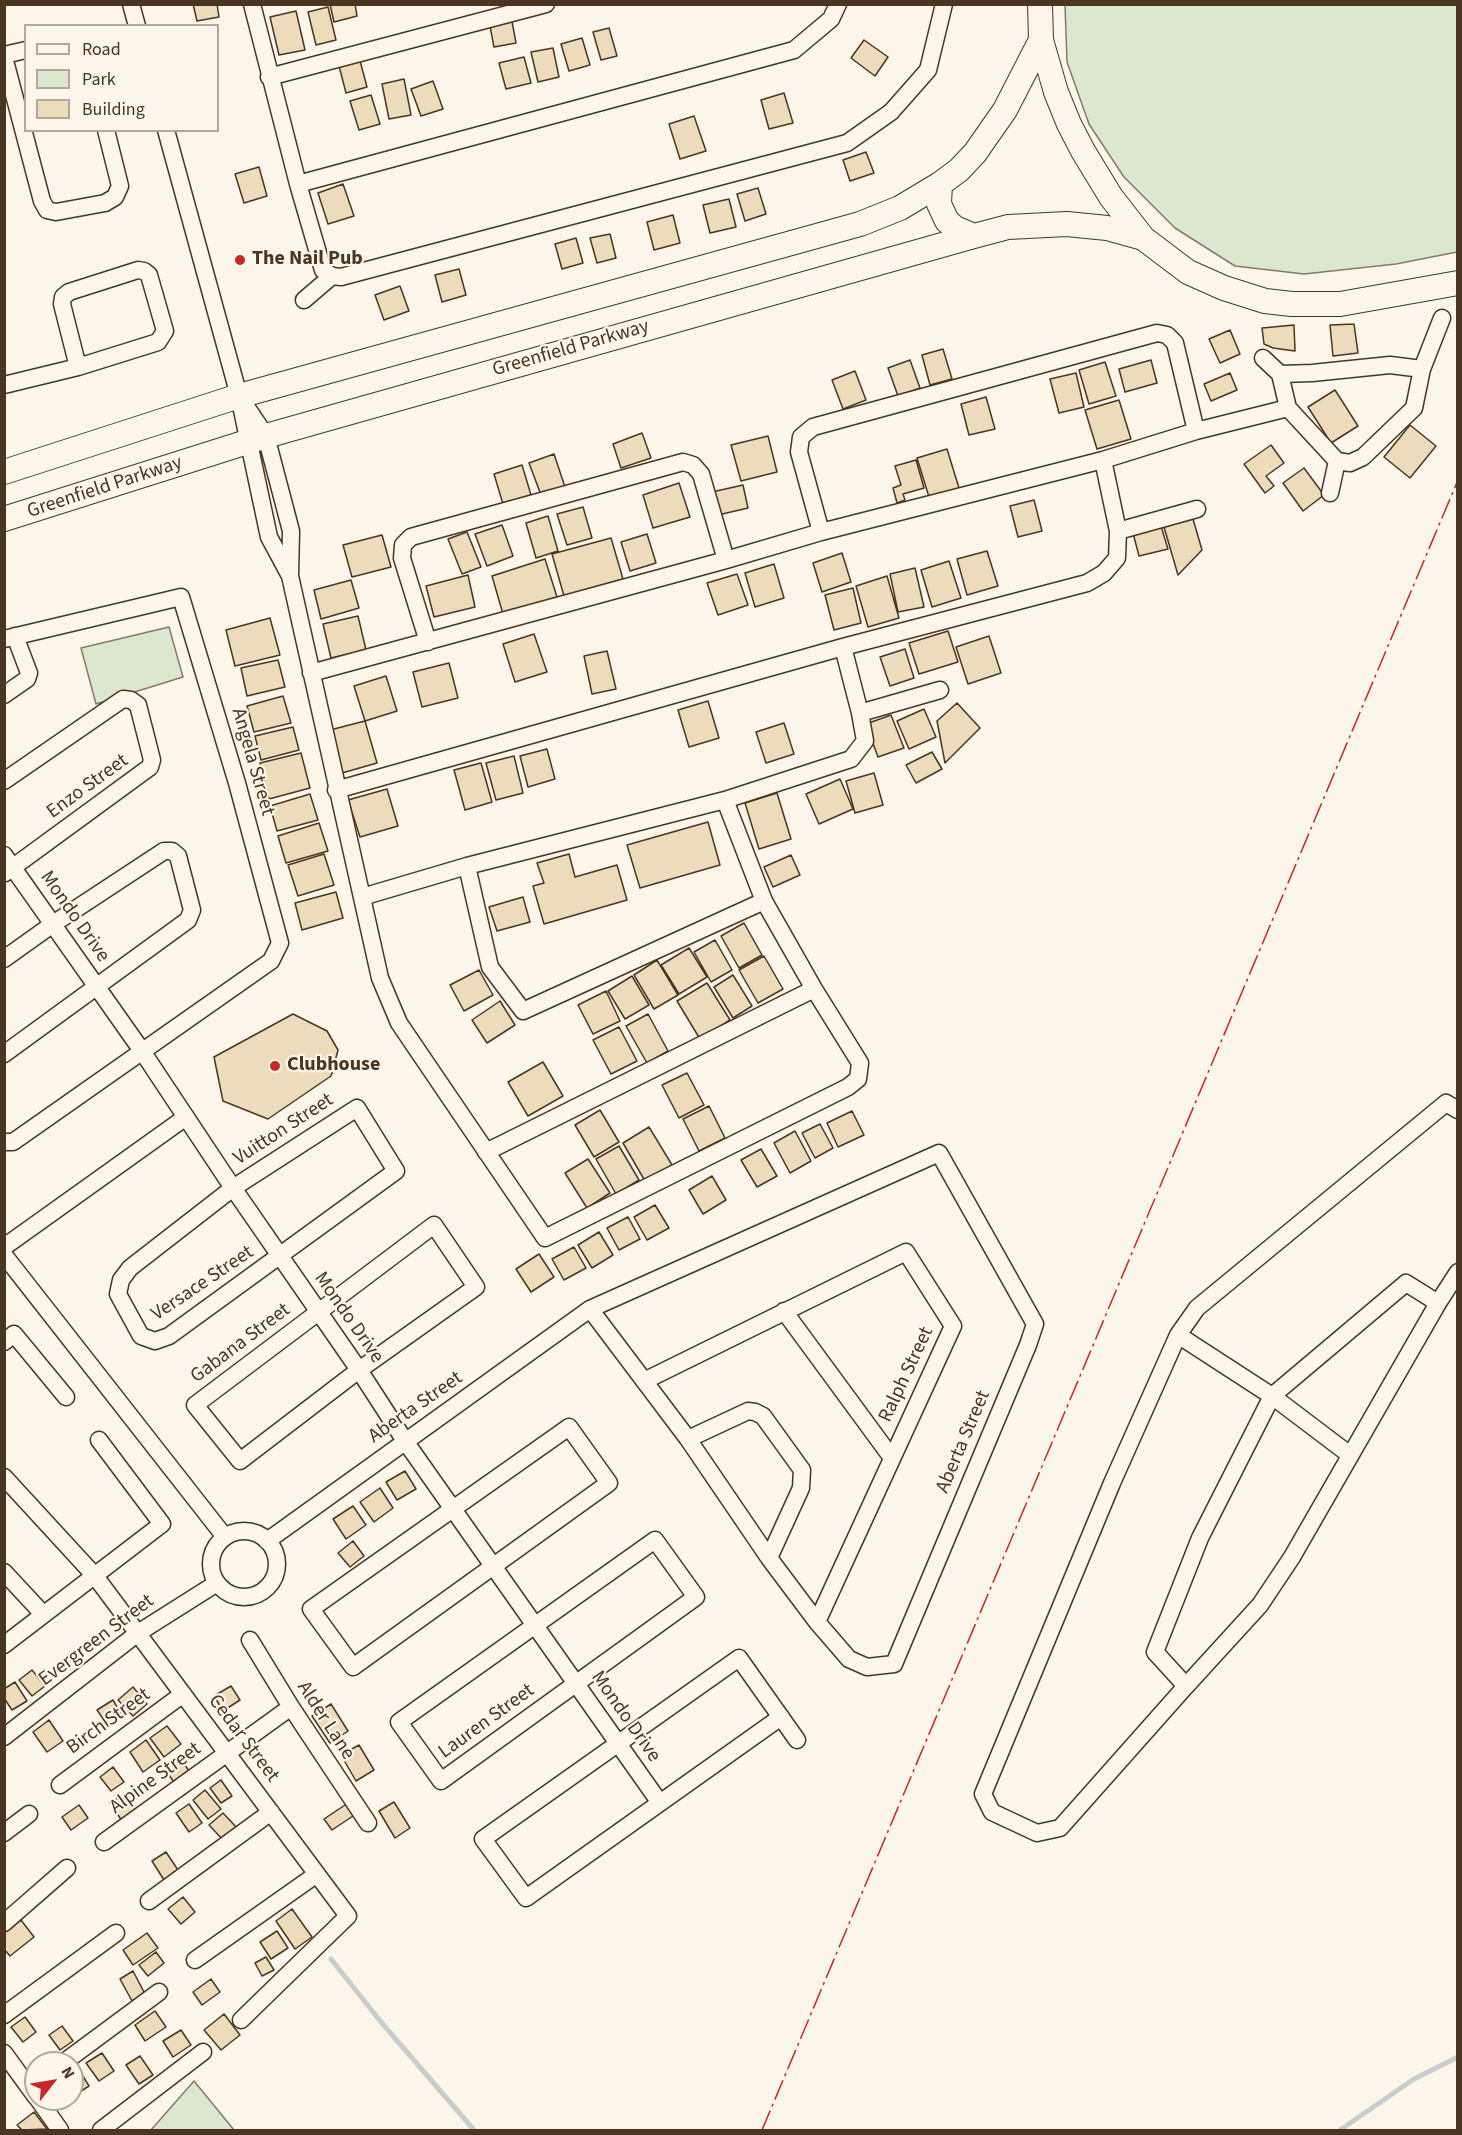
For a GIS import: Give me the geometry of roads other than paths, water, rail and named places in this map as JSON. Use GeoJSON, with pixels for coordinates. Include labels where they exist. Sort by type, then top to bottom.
{"type":"FeatureCollection","features":[{"type":"Feature","properties":{"kind":"main road"},"geometry":{"type":"LineString","coordinates":[[1040,4],[1041,40],[1056,92],[1078,142],[1111,197],[1143,238],[1188,272],[1224,288],[1265,301],[1292,304],[1340,304],[1458,282]]}},
{"type":"Feature","properties":{"kind":"main road"},"geometry":{"type":"LineString","coordinates":[[4,472],[239,396],[860,224],[900,208],[959,170],[987,138],[1005,110],[1041,40]]}},
{"type":"Feature","properties":{"kind":"main road"},"geometry":{"type":"LineString","coordinates":[[940,184],[939,204],[947,221],[954,228],[974,236]]}},
{"type":"Feature","properties":{"kind":"main road","name":"Greenfield Parkway"},"geometry":{"type":"LineString","coordinates":[[4,519],[257,439],[1008,227],[1067,224],[1107,228],[1143,238]]}},
{"type":"Feature","properties":{"kind":"street"},"geometry":{"type":"LineString","coordinates":[[131,4],[136,24]]}},
{"type":"Feature","properties":{"kind":"street"},"geometry":{"type":"LineString","coordinates":[[252,4],[297,184],[323,270],[332,276],[341,278],[847,143],[891,112],[928,70],[944,4]]}},
{"type":"Feature","properties":{"kind":"street"},"geometry":{"type":"LineString","coordinates":[[269,77],[546,4]]}},
{"type":"Feature","properties":{"kind":"street"},"geometry":{"type":"LineString","coordinates":[[297,184],[794,50],[831,19],[838,4]]}},
{"type":"Feature","properties":{"kind":"street"},"geometry":{"type":"LineString","coordinates":[[24,51],[4,56],[42,201],[47,210],[56,212],[105,203],[115,197],[120,186],[106,132]]}},
{"type":"Feature","properties":{"kind":"street"},"geometry":{"type":"LineString","coordinates":[[167,132],[239,396],[257,439],[270,541],[290,576],[336,790],[380,978],[399,1023],[545,1238],[848,1087],[858,1079],[860,1063],[814,989],[764,901],[725,800]]}},
{"type":"Feature","properties":{"kind":"street"},"geometry":{"type":"LineString","coordinates":[[4,385],[78,367],[158,342],[165,331],[149,275],[144,271],[138,270],[69,292],[63,297],[62,304],[78,367]]}},
{"type":"Feature","properties":{"kind":"street"},"geometry":{"type":"LineString","coordinates":[[304,300],[332,276]]}},
{"type":"Feature","properties":{"kind":"street"},"geometry":{"type":"LineString","coordinates":[[1263,358],[1280,374],[1288,408],[1337,461],[1350,463],[1363,457],[1414,408],[1422,369],[1442,318]]}},
{"type":"Feature","properties":{"kind":"street"},"geometry":{"type":"LineString","coordinates":[[821,532],[799,452],[801,437],[813,427],[1156,333],[1167,335],[1174,343],[1196,431]]}},
{"type":"Feature","properties":{"kind":"street"},"geometry":{"type":"LineString","coordinates":[[1280,374],[1390,365],[1422,369]]}},
{"type":"Feature","properties":{"kind":"street"},"geometry":{"type":"LineString","coordinates":[[311,673],[821,532],[1103,460],[1196,431],[1288,408]]}},
{"type":"Feature","properties":{"kind":"street"},"geometry":{"type":"LineString","coordinates":[[336,790],[843,647],[1088,583],[1104,573],[1117,558],[1118,531],[1103,460]]}},
{"type":"Feature","properties":{"kind":"street"},"geometry":{"type":"LineString","coordinates":[[1330,493],[1337,461]]}},
{"type":"Feature","properties":{"kind":"street"},"geometry":{"type":"LineString","coordinates":[[428,642],[402,558],[403,545],[411,537],[683,462],[693,465],[701,474],[726,560]]}},
{"type":"Feature","properties":{"kind":"street"},"geometry":{"type":"LineString","coordinates":[[1118,531],[1197,509]]}},
{"type":"Feature","properties":{"kind":"street","name":"Angela Street"},"geometry":{"type":"LineString","coordinates":[[10,637],[182,597],[237,783],[280,943],[271,961],[142,1051]]}},
{"type":"Feature","properties":{"kind":"street"},"geometry":{"type":"LineString","coordinates":[[4,695],[27,679],[29,673],[10,637]]}},
{"type":"Feature","properties":{"kind":"street"},"geometry":{"type":"LineString","coordinates":[[362,897],[467,866],[725,800],[851,759],[864,741],[860,713],[843,647]]}},
{"type":"Feature","properties":{"kind":"street"},"geometry":{"type":"LineString","coordinates":[[860,713],[940,690]]}},
{"type":"Feature","properties":{"kind":"street","name":"Enzo Street"},"geometry":{"type":"LineString","coordinates":[[4,782],[123,699],[131,700],[138,705],[152,760],[150,767],[7,865]]}},
{"type":"Feature","properties":{"kind":"street"},"geometry":{"type":"LineString","coordinates":[[4,959],[164,851],[172,851],[178,856],[192,910],[192,915],[188,920],[4,1054]]}},
{"type":"Feature","properties":{"kind":"street","name":"Mondo Drive"},"geometry":{"type":"LineString","coordinates":[[7,865],[53,924],[142,1051],[405,1441],[660,1803]]}},
{"type":"Feature","properties":{"kind":"street"},"geometry":{"type":"LineString","coordinates":[[467,866],[490,967],[523,1011],[764,901]]}},
{"type":"Feature","properties":{"kind":"street"},"geometry":{"type":"LineString","coordinates":[[486,1152],[814,989]]}},
{"type":"Feature","properties":{"kind":"street"},"geometry":{"type":"LineString","coordinates":[[4,1142],[13,1142],[142,1051]]}},
{"type":"Feature","properties":{"kind":"street"},"geometry":{"type":"LineString","coordinates":[[1458,1110],[1446,1103],[1197,1308],[1178,1335],[1112,1483],[983,1794],[992,1812],[1037,1833],[1060,1828],[1260,1605],[1292,1557],[1458,1272]]}},
{"type":"Feature","properties":{"kind":"street","name":"Vuitton Street"},"geometry":{"type":"LineString","coordinates":[[233,1188],[357,1108],[396,1171],[280,1256]]}},
{"type":"Feature","properties":{"kind":"street"},"geometry":{"type":"LineString","coordinates":[[4,1247],[186,1117]]}},
{"type":"Feature","properties":{"kind":"street","name":"Aberta Street"},"geometry":{"type":"LineString","coordinates":[[267,1541],[590,1309],[939,1153],[1035,1324],[894,1664],[867,1667],[849,1659],[817,1622],[769,1558],[688,1439],[590,1309]]}},
{"type":"Feature","properties":{"kind":"street","name":"Versace Street"},"geometry":{"type":"LineString","coordinates":[[233,1188],[130,1268],[121,1280],[118,1294],[141,1336],[155,1341],[169,1336],[280,1256]]}},
{"type":"Feature","properties":{"kind":"street"},"geometry":{"type":"LineString","coordinates":[[318,1312],[434,1225],[476,1287],[359,1370]]}},
{"type":"Feature","properties":{"kind":"street","name":"Ralph Street"},"geometry":{"type":"LineString","coordinates":[[644,1381],[906,1252],[953,1326],[817,1622]]}},
{"type":"Feature","properties":{"kind":"street"},"geometry":{"type":"LineString","coordinates":[[4,1255],[225,1537]]}},
{"type":"Feature","properties":{"kind":"street"},"geometry":{"type":"LineString","coordinates":[[1186,1686],[1155,1652],[1200,1538],[1272,1396],[1406,1283],[1438,1303]]}},
{"type":"Feature","properties":{"kind":"street"},"geometry":{"type":"LineString","coordinates":[[784,1311],[892,1458]]}},
{"type":"Feature","properties":{"kind":"street","name":"Gabana Street"},"geometry":{"type":"LineString","coordinates":[[318,1312],[195,1404],[240,1461],[359,1370]]}},
{"type":"Feature","properties":{"kind":"street"},"geometry":{"type":"LineString","coordinates":[[4,1342],[14,1334],[66,1397]]}},
{"type":"Feature","properties":{"kind":"street"},"geometry":{"type":"LineString","coordinates":[[1178,1335],[1272,1396],[1350,1455]]}},
{"type":"Feature","properties":{"kind":"street"},"geometry":{"type":"LineString","coordinates":[[688,1439],[748,1412],[755,1412],[763,1416],[802,1470],[801,1488],[769,1558]]}},
{"type":"Feature","properties":{"kind":"street"},"geometry":{"type":"LineString","coordinates":[[569,1427],[609,1483],[493,1567],[353,1667],[311,1609],[569,1427]]}},
{"type":"Feature","properties":{"kind":"street"},"geometry":{"type":"LineString","coordinates":[[4,1645],[162,1524],[99,1440]]}},
{"type":"Feature","properties":{"kind":"street","name":"Cedar Street"},"geometry":{"type":"LineString","coordinates":[[4,1477],[95,1576],[348,1916],[241,2020]]}},
{"type":"Feature","properties":{"kind":"street"},"geometry":{"type":"LineString","coordinates":[[242,1532],[260,1535],[267,1541],[276,1561],[276,1571],[272,1582],[255,1596],[245,1598],[224,1591],[212,1574],[211,1564],[213,1553],[225,1537],[242,1532]]}},
{"type":"Feature","properties":{"kind":"street"},"geometry":{"type":"LineString","coordinates":[[535,1626],[655,1540],[696,1597],[576,1684]]}},
{"type":"Feature","properties":{"kind":"street"},"geometry":{"type":"LineString","coordinates":[[4,1572],[43,1614]]}},
{"type":"Feature","properties":{"kind":"street","name":"Evergreen Street"},"geometry":{"type":"LineString","coordinates":[[4,1737],[138,1633],[217,1583]]}},
{"type":"Feature","properties":{"kind":"street","name":"Lauren Street"},"geometry":{"type":"LineString","coordinates":[[535,1626],[399,1722],[441,1781],[576,1684]]}},
{"type":"Feature","properties":{"kind":"street","name":"Alder Lane"},"geometry":{"type":"LineString","coordinates":[[250,1640],[291,1707],[368,1823]]}},
{"type":"Feature","properties":{"kind":"street"},"geometry":{"type":"LineString","coordinates":[[781,1717],[526,1898],[483,1839],[739,1658],[781,1717],[797,1740]]}},
{"type":"Feature","properties":{"kind":"street","name":"Birch Street"},"geometry":{"type":"LineString","coordinates":[[60,1785],[183,1694]]}},
{"type":"Feature","properties":{"kind":"street","name":"Alpine Street"},"geometry":{"type":"LineString","coordinates":[[104,1842],[291,1707]]}},
{"type":"Feature","properties":{"kind":"street"},"geometry":{"type":"LineString","coordinates":[[149,1900],[271,1812]]}},
{"type":"Feature","properties":{"kind":"street"},"geometry":{"type":"LineString","coordinates":[[4,1833],[29,1814]]}},
{"type":"Feature","properties":{"kind":"street"},"geometry":{"type":"LineString","coordinates":[[4,1923],[67,1868]]}},
{"type":"Feature","properties":{"kind":"street"},"geometry":{"type":"LineString","coordinates":[[195,1960],[317,1874]]}},
{"type":"Feature","properties":{"kind":"street"},"geometry":{"type":"LineString","coordinates":[[4,2015],[116,1933]]}},
{"type":"Feature","properties":{"kind":"street"},"geometry":{"type":"LineString","coordinates":[[79,2051],[159,1992]]}},
{"type":"Feature","properties":{"kind":"street"},"geometry":{"type":"LineString","coordinates":[[101,2130],[203,2052]]}},
{"type":"Feature","properties":{"kind":"street"},"geometry":{"type":"LineString","coordinates":[[4,2053],[24,2078]]}},
{"type":"Feature","properties":{"kind":"street"},"geometry":{"type":"LineString","coordinates":[[48,2111],[60,2130]]}},
{"type":"Feature","properties":{"kind":"waterway"},"geometry":{"type":"LineString","coordinates":[[331,1959],[381,2022],[474,2130]]}},
{"type":"Feature","properties":{"kind":"waterway"},"geometry":{"type":"LineString","coordinates":[[1340,2130],[1414,2079],[1458,2057]]}},
{"type":"Feature","properties":{"kind":"place","name":"The Nail Pub"},"geometry":{"type":"Point","coordinates":[240,260]}},
{"type":"Feature","properties":{"kind":"place","name":"Clubhouse"},"geometry":{"type":"Point","coordinates":[275,1066]}}]}
